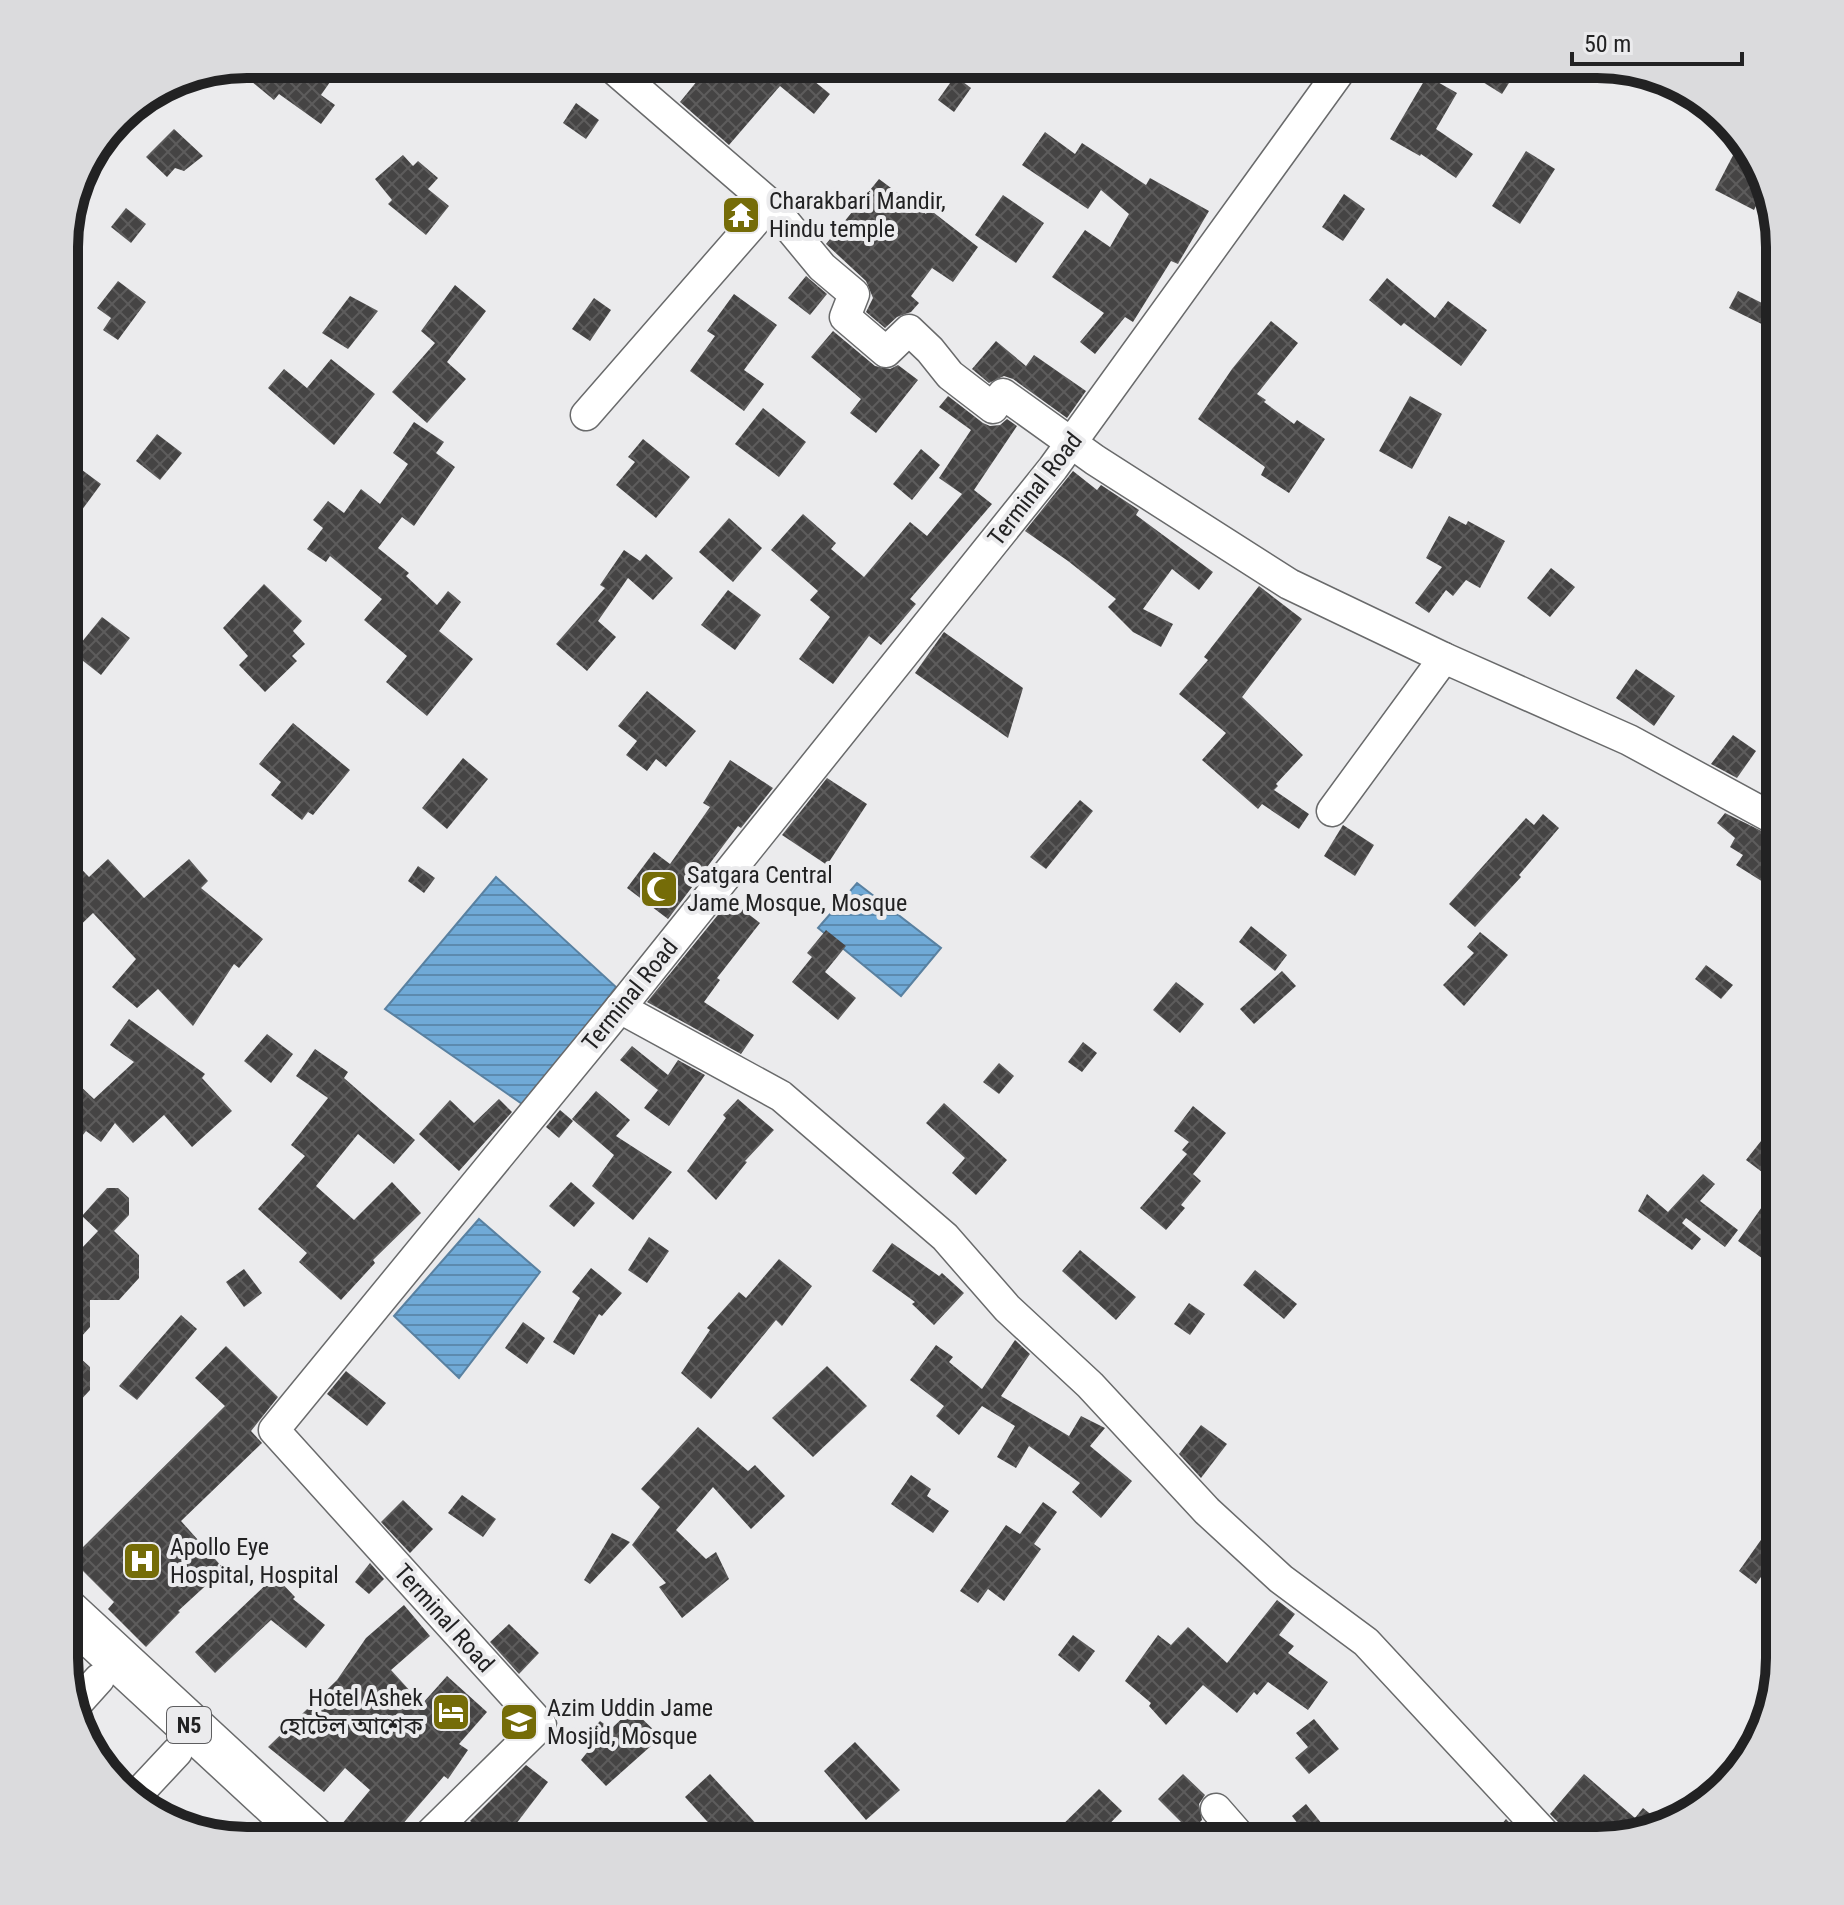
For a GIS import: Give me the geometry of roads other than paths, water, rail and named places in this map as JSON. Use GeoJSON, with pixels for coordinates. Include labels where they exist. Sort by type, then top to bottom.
{"type":"FeatureCollection","features":[{"type":"Feature","properties":{"kind":"highway","name":"N5"},"geometry":{"type":"LineString","coordinates":[[78,1622],[300,1827]]}},
{"type":"Feature","properties":{"kind":"highway","name":"N5"},"geometry":{"type":"LineString","coordinates":[[86,1694],[177,1752],[259,1827]]}},
{"type":"Feature","properties":{"kind":"street"},"geometry":{"type":"LineString","coordinates":[[624,78],[770,204],[822,267],[854,294],[845,317],[886,352],[909,330],[950,375],[993,408],[1003,394],[1071,443],[1289,584],[1444,658],[1629,740],[1766,814]]}},
{"type":"Feature","properties":{"kind":"street","name":"Terminal Road"},"geometry":{"type":"LineString","coordinates":[[437,1827],[541,1725],[274,1430],[620,1008],[1071,443],[1335,78]]}},
{"type":"Feature","properties":{"kind":"street"},"geometry":{"type":"LineString","coordinates":[[586,415],[770,204]]}},
{"type":"Feature","properties":{"kind":"street"},"geometry":{"type":"LineString","coordinates":[[1332,811],[1444,658]]}},
{"type":"Feature","properties":{"kind":"street"},"geometry":{"type":"LineString","coordinates":[[620,1008],[781,1096],[945,1237],[1007,1308],[1090,1385],[1207,1511],[1281,1579],[1366,1642],[1538,1827]]}},
{"type":"Feature","properties":{"kind":"street"},"geometry":{"type":"LineString","coordinates":[[142,1790],[177,1752]]}},
{"type":"Feature","properties":{"kind":"street"},"geometry":{"type":"LineString","coordinates":[[1216,1809],[1232,1827]]}},
{"type":"Feature","properties":{"kind":"water"},"geometry":{"type":"Polygon","coordinates":[[[496,877],[616,987],[525,1106],[385,1009],[496,877]]]}},
{"type":"Feature","properties":{"kind":"water"},"geometry":{"type":"Polygon","coordinates":[[[857,883],[941,948],[901,996],[818,928],[857,883]]]}},
{"type":"Feature","properties":{"kind":"water"},"geometry":{"type":"Polygon","coordinates":[[[479,1219],[540,1272],[459,1378],[394,1316],[479,1219]]]}},
{"type":"Feature","properties":{"kind":"place","name":"Charakbari Mandir, Hindu temple"},"geometry":{"type":"Point","coordinates":[741,215]}},
{"type":"Feature","properties":{"kind":"place","name":"Satgara Central Jame Mosque, Mosque"},"geometry":{"type":"Point","coordinates":[659,889]}},
{"type":"Feature","properties":{"kind":"place","name":"Apollo Eye Hospital, Hospital"},"geometry":{"type":"Point","coordinates":[142,1561]}},
{"type":"Feature","properties":{"kind":"place","name":"Hotel Ashek হোটেল আশেক"},"geometry":{"type":"Point","coordinates":[451,1712]}},
{"type":"Feature","properties":{"kind":"place","name":"Azim Uddin Jame Mosjid, Mosque"},"geometry":{"type":"Point","coordinates":[519,1722]}}]}
